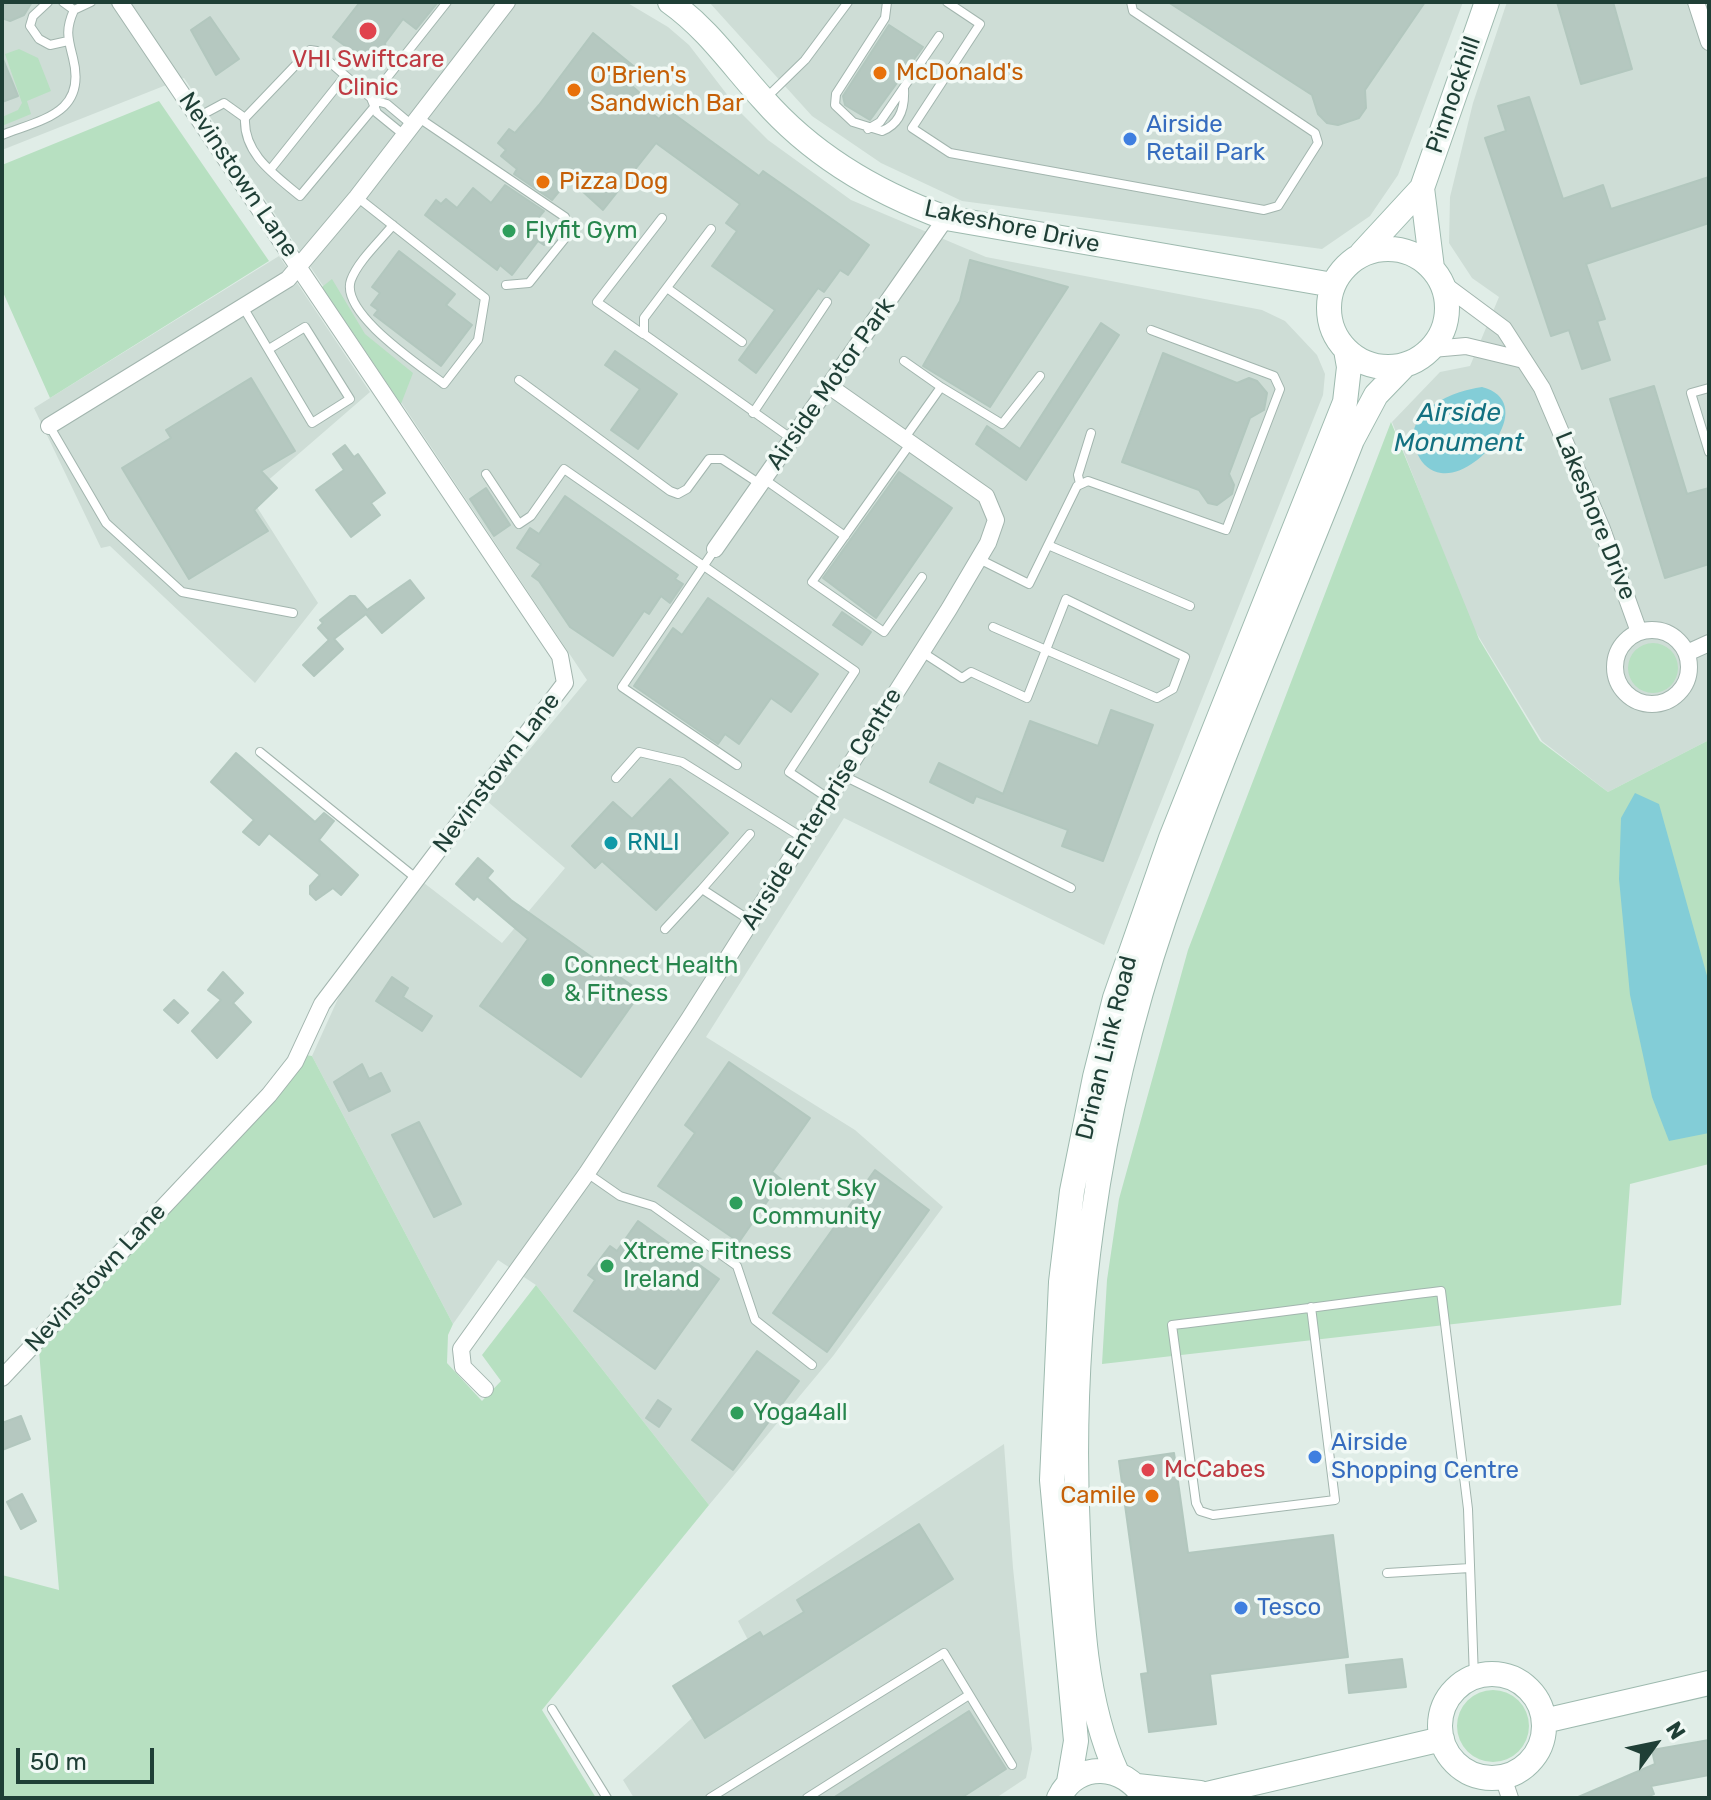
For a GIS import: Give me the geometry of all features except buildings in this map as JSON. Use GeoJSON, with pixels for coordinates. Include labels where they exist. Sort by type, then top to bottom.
{"type":"FeatureCollection","features":[{"type":"Feature","properties":{"kind":"main road","name":"Lakeshore Drive"},"geometry":{"type":"LineString","coordinates":[[670,2],[707,32],[764,100],[801,136],[866,184],[899,201],[946,218],[1333,285]]}},
{"type":"Feature","properties":{"kind":"main road","name":"Pinnockhill"},"geometry":{"type":"LineString","coordinates":[[1360,256],[1422,188],[1487,2]]}},
{"type":"Feature","properties":{"kind":"main road","name":"Pinnockhill"},"geometry":{"type":"LineString","coordinates":[[1422,188],[1426,242],[1437,276]]}},
{"type":"Feature","properties":{"kind":"main road"},"geometry":{"type":"LineString","coordinates":[[1379,249],[1400,250],[1437,276],[1447,301],[1447,320],[1432,349],[1404,366],[1373,366],[1346,350],[1329,320],[1333,285],[1344,268],[1360,256],[1379,249]]}},
{"type":"Feature","properties":{"kind":"main road","name":"Drinan Link Road"},"geometry":{"type":"LineString","coordinates":[[1064,1790],[1076,1741],[1052,1480],[1061,1282],[1072,1191],[1115,998],[1218,715],[1345,402],[1349,367],[1346,350]]}},
{"type":"Feature","properties":{"kind":"main road","name":"Drinan Link Road"},"geometry":{"type":"LineString","coordinates":[[1133,1786],[1104,1745],[1094,1698],[1080,1590],[1075,1478],[1083,1289],[1095,1192],[1116,1087],[1163,920],[1352,440],[1376,395],[1404,366]]}},
{"type":"Feature","properties":{"kind":"main road"},"geometry":{"type":"LineString","coordinates":[[1497,1674],[1514,1678],[1529,1689],[1540,1703],[1544,1721],[1539,1750],[1506,1787],[1472,1773],[1448,1753],[1442,1739],[1444,1707],[1452,1692],[1474,1678],[1497,1674]]}},
{"type":"Feature","properties":{"kind":"main road"},"geometry":{"type":"LineString","coordinates":[[1544,1721],[1709,1683]]}},
{"type":"Feature","properties":{"kind":"main road"},"geometry":{"type":"LineString","coordinates":[[1064,1790],[1092,1771],[1133,1786],[1195,1796],[1442,1739]]}},
{"type":"Feature","properties":{"kind":"street","name":"Nevinstown Lane"},"geometry":{"type":"LineString","coordinates":[[2,1378],[269,1095],[295,1062],[322,1004],[565,683],[565,670],[551,643],[120,2]]}},
{"type":"Feature","properties":{"kind":"street"},"geometry":{"type":"LineString","coordinates":[[49,426],[243,307],[301,267],[507,2]]}},
{"type":"Feature","properties":{"kind":"street"},"geometry":{"type":"LineString","coordinates":[[1700,3],[1709,42]]}},
{"type":"Feature","properties":{"kind":"street","name":"Airside Motor Park"},"geometry":{"type":"LineString","coordinates":[[715,549],[946,218]]}},
{"type":"Feature","properties":{"kind":"street","name":"Lakeshore Drive"},"geometry":{"type":"LineString","coordinates":[[1437,276],[1495,320],[1513,340],[1542,388],[1573,457],[1639,632]]}},
{"type":"Feature","properties":{"kind":"street"},"geometry":{"type":"LineString","coordinates":[[1432,349],[1466,346],[1524,360]]}},
{"type":"Feature","properties":{"kind":"street","name":"Airside Enterprise Centre"},"geometry":{"type":"LineString","coordinates":[[485,1389],[463,1367],[461,1349],[587,1173],[751,921],[979,559],[996,520],[986,496],[829,386]]}},
{"type":"Feature","properties":{"kind":"street"},"geometry":{"type":"LineString","coordinates":[[1662,631],[1673,636],[1687,653],[1690,666],[1682,690],[1662,703],[1639,703],[1621,689],[1615,667],[1621,646],[1639,632],[1662,631]]}},
{"type":"Feature","properties":{"kind":"street"},"geometry":{"type":"LineString","coordinates":[[1687,653],[1709,643]]}},
{"type":"Feature","properties":{"kind":"lane"},"geometry":{"type":"LineString","coordinates":[[48,2],[33,16],[30,26],[39,39],[50,45],[68,41]]}},
{"type":"Feature","properties":{"kind":"lane"},"geometry":{"type":"LineString","coordinates":[[63,2],[74,10]]}},
{"type":"Feature","properties":{"kind":"lane"},"geometry":{"type":"LineString","coordinates":[[2,135],[55,115],[77,91],[78,79],[65,30],[74,10],[91,2]]}},
{"type":"Feature","properties":{"kind":"lane"},"geometry":{"type":"LineString","coordinates":[[447,2],[373,101],[300,196],[270,170],[244,134],[245,118],[310,50],[317,51],[373,101],[387,104],[412,126],[490,163],[565,217],[570,232],[529,283],[506,285]]}},
{"type":"Feature","properties":{"kind":"lane"},"geometry":{"type":"LineString","coordinates":[[764,100],[805,60],[848,2]]}},
{"type":"Feature","properties":{"kind":"lane"},"geometry":{"type":"LineString","coordinates":[[887,2],[885,18],[834,99],[844,117],[867,129],[877,125],[939,36]]}},
{"type":"Feature","properties":{"kind":"lane"},"geometry":{"type":"LineString","coordinates":[[947,2],[980,24],[912,128],[950,153],[1264,210],[1278,206],[1318,143],[1315,133],[1133,11],[1131,2]]}},
{"type":"Feature","properties":{"kind":"lane"},"geometry":{"type":"LineString","coordinates":[[270,170],[345,76]]}},
{"type":"Feature","properties":{"kind":"lane"},"geometry":{"type":"LineString","coordinates":[[198,117],[224,103],[245,118]]}},
{"type":"Feature","properties":{"kind":"lane"},"geometry":{"type":"LineString","coordinates":[[357,197],[393,225],[485,298],[478,340],[444,384],[373,328],[352,296],[349,284],[352,277],[393,225]]}},
{"type":"Feature","properties":{"kind":"lane"},"geometry":{"type":"LineString","coordinates":[[662,218],[597,302],[792,439]]}},
{"type":"Feature","properties":{"kind":"lane"},"geometry":{"type":"LineString","coordinates":[[644,334],[644,318],[711,229]]}},
{"type":"Feature","properties":{"kind":"lane"},"geometry":{"type":"LineString","coordinates":[[667,288],[742,342]]}},
{"type":"Feature","properties":{"kind":"lane"},"geometry":{"type":"LineString","coordinates":[[753,413],[827,302]]}},
{"type":"Feature","properties":{"kind":"lane"},"geometry":{"type":"LineString","coordinates":[[243,307],[312,423],[350,399],[305,327],[269,349]]}},
{"type":"Feature","properties":{"kind":"lane"},"geometry":{"type":"LineString","coordinates":[[1080,484],[1088,481],[1226,530],[1280,389],[1274,376],[1151,330]]}},
{"type":"Feature","properties":{"kind":"lane"},"geometry":{"type":"LineString","coordinates":[[904,361],[1002,424],[1040,376]]}},
{"type":"Feature","properties":{"kind":"lane"},"geometry":{"type":"LineString","coordinates":[[519,380],[670,491],[678,494],[687,489],[709,459],[722,459],[845,536]]}},
{"type":"Feature","properties":{"kind":"lane"},"geometry":{"type":"LineString","coordinates":[[922,577],[884,632],[812,582],[941,387]]}},
{"type":"Feature","properties":{"kind":"lane"},"geometry":{"type":"LineString","coordinates":[[1709,388],[1691,393],[1709,452]]}},
{"type":"Feature","properties":{"kind":"lane"},"geometry":{"type":"LineString","coordinates":[[49,426],[106,523],[182,592],[293,613]]}},
{"type":"Feature","properties":{"kind":"lane"},"geometry":{"type":"LineString","coordinates":[[979,559],[1029,584],[1080,484],[1078,475],[1091,433]]}},
{"type":"Feature","properties":{"kind":"lane"},"geometry":{"type":"LineString","coordinates":[[486,474],[519,524],[531,516],[564,469],[855,671],[789,772],[829,799]]}},
{"type":"Feature","properties":{"kind":"lane"},"geometry":{"type":"LineString","coordinates":[[1048,545],[1190,606]]}},
{"type":"Feature","properties":{"kind":"lane"},"geometry":{"type":"LineString","coordinates":[[715,549],[622,687],[737,765]]}},
{"type":"Feature","properties":{"kind":"lane"},"geometry":{"type":"LineString","coordinates":[[922,652],[962,678],[971,672],[1027,698],[1046,650],[1066,599],[1185,657],[1173,689],[1157,698],[1046,650],[993,627]]}},
{"type":"Feature","properties":{"kind":"lane"},"geometry":{"type":"LineString","coordinates":[[260,752],[417,879]]}},
{"type":"Feature","properties":{"kind":"lane"},"geometry":{"type":"LineString","coordinates":[[616,778],[639,752],[682,762],[804,838]]}},
{"type":"Feature","properties":{"kind":"lane"},"geometry":{"type":"LineString","coordinates":[[844,776],[1071,888]]}},
{"type":"Feature","properties":{"kind":"lane"},"geometry":{"type":"LineString","coordinates":[[665,929],[750,834]]}},
{"type":"Feature","properties":{"kind":"lane"},"geometry":{"type":"LineString","coordinates":[[702,889],[751,921]]}},
{"type":"Feature","properties":{"kind":"lane"},"geometry":{"type":"LineString","coordinates":[[587,1173],[624,1198],[653,1206],[737,1266],[755,1320],[812,1365]]}},
{"type":"Feature","properties":{"kind":"lane"},"geometry":{"type":"LineString","coordinates":[[1311,1307],[1335,1500],[1206,1515],[1196,1503],[1172,1325],[1311,1307],[1441,1291],[1468,1509],[1474,1678]]}},
{"type":"Feature","properties":{"kind":"lane"},"geometry":{"type":"LineString","coordinates":[[1387,1573],[1470,1568]]}},
{"type":"Feature","properties":{"kind":"lane"},"geometry":{"type":"LineString","coordinates":[[710,1798],[944,1653],[1012,1765]]}},
{"type":"Feature","properties":{"kind":"lane"},"geometry":{"type":"LineString","coordinates":[[807,1798],[969,1695]]}},
{"type":"Feature","properties":{"kind":"lane"},"geometry":{"type":"LineString","coordinates":[[552,1709],[607,1798]]}},
{"type":"Feature","properties":{"kind":"shaded area"},"geometry":{"type":"Polygon","coordinates":[[[2,2],[626,2],[668,27],[689,45],[742,114],[768,140],[851,200],[986,257],[1262,310],[1285,321],[1317,355],[1325,374],[1323,395],[1104,945],[844,818],[706,1037],[855,1130],[943,1207],[833,1356],[709,1505],[536,1285],[498,1260],[453,1324],[312,1056],[346,981],[424,883],[502,943],[565,868],[487,801],[587,680],[184,78],[2,150],[2,2]]]}},
{"type":"Feature","properties":{"kind":"shaded area","name":"Airside Retail Park"},"geometry":{"type":"Polygon","coordinates":[[[709,2],[1463,2],[1398,175],[1370,216],[1322,249],[962,201],[881,163],[812,116],[709,2]]]}},
{"type":"Feature","properties":{"kind":"shaded area"},"geometry":{"type":"Polygon","coordinates":[[[1507,2],[1709,2],[1709,740],[1608,792],[1542,741],[1471,624],[1392,422],[1440,372],[1470,366],[1499,297],[1472,278],[1449,243],[1450,197],[1473,103],[1507,2]]]}},
{"type":"Feature","properties":{"kind":"shaded area"},"geometry":{"type":"Polygon","coordinates":[[[279,256],[370,392],[250,496],[318,603],[255,683],[110,546],[101,548],[34,408],[279,256]]]}},
{"type":"Feature","properties":{"kind":"shaded area"},"geometry":{"type":"Polygon","coordinates":[[[1004,1444],[1032,1749],[1026,1778],[996,1798],[634,1798],[623,1780],[758,1659],[738,1621],[1004,1444]]]}},
{"type":"Feature","properties":{"kind":"green space"},"geometry":{"type":"Polygon","coordinates":[[[19,49],[38,58],[51,91],[27,101],[31,114],[2,126],[2,117],[18,110],[22,103],[5,54],[19,49]]]}},
{"type":"Feature","properties":{"kind":"green space"},"geometry":{"type":"Polygon","coordinates":[[[159,101],[269,261],[50,398],[2,290],[2,165],[159,101]]]}},
{"type":"Feature","properties":{"kind":"green space"},"geometry":{"type":"Polygon","coordinates":[[[332,279],[365,334],[413,373],[401,404],[322,287],[332,279]]]}},
{"type":"Feature","properties":{"kind":"green space"},"geometry":{"type":"Polygon","coordinates":[[[1391,422],[1479,639],[1540,741],[1608,792],[1709,740],[1709,1164],[1630,1184],[1621,1305],[1102,1364],[1107,1280],[1119,1199],[1188,950],[1391,422]]]}},
{"type":"Feature","properties":{"kind":"green space"},"geometry":{"type":"Polygon","coordinates":[[[1653,643],[1671,650],[1678,668],[1671,686],[1653,693],[1635,686],[1628,668],[1635,650],[1653,643]]]}},
{"type":"Feature","properties":{"kind":"green space"},"geometry":{"type":"Polygon","coordinates":[[[299,1054],[312,1056],[453,1324],[448,1335],[447,1363],[482,1401],[501,1381],[482,1355],[536,1285],[709,1505],[542,1710],[596,1798],[2,1798],[2,1575],[59,1590],[38,1339],[299,1054]]]}},
{"type":"Feature","properties":{"kind":"green space"},"geometry":{"type":"Polygon","coordinates":[[[1493,1690],[1513,1696],[1523,1706],[1529,1726],[1523,1746],[1513,1756],[1493,1762],[1473,1756],[1463,1746],[1457,1726],[1463,1706],[1473,1696],[1493,1690]]]}},
{"type":"Feature","properties":{"kind":"water","name":"Airside Monument"},"geometry":{"type":"Polygon","coordinates":[[[1482,387],[1498,395],[1505,408],[1504,422],[1497,438],[1486,452],[1456,472],[1441,473],[1430,469],[1420,458],[1413,440],[1421,417],[1443,399],[1482,387]]]}},
{"type":"Feature","properties":{"kind":"water"},"geometry":{"type":"Polygon","coordinates":[[[1635,793],[1659,804],[1709,983],[1709,1133],[1669,1141],[1652,1097],[1630,995],[1619,879],[1621,818],[1635,793]]]}},
{"type":"Feature","properties":{"kind":"place","name":"VHI Swiftcare Clinic"},"geometry":{"type":"Point","coordinates":[368,31]}},
{"type":"Feature","properties":{"kind":"place","name":"McDonald's"},"geometry":{"type":"Point","coordinates":[880,73]}},
{"type":"Feature","properties":{"kind":"place","name":"O'Brien's Sandwich Bar"},"geometry":{"type":"Point","coordinates":[574,90]}},
{"type":"Feature","properties":{"kind":"place","name":"Airside Retail Park"},"geometry":{"type":"Point","coordinates":[1130,139]}},
{"type":"Feature","properties":{"kind":"place","name":"Pizza Dog"},"geometry":{"type":"Point","coordinates":[543,182]}},
{"type":"Feature","properties":{"kind":"place","name":"Flyfit Gym"},"geometry":{"type":"Point","coordinates":[509,231]}},
{"type":"Feature","properties":{"kind":"place","name":"RNLI"},"geometry":{"type":"Point","coordinates":[611,843]}},
{"type":"Feature","properties":{"kind":"place","name":"Connect Health & Fitness"},"geometry":{"type":"Point","coordinates":[548,980]}},
{"type":"Feature","properties":{"kind":"place","name":"Violent Sky Community"},"geometry":{"type":"Point","coordinates":[736,1203]}},
{"type":"Feature","properties":{"kind":"place","name":"Xtreme Fitness Ireland"},"geometry":{"type":"Point","coordinates":[607,1266]}},
{"type":"Feature","properties":{"kind":"place","name":"Yoga4all"},"geometry":{"type":"Point","coordinates":[737,1413]}},
{"type":"Feature","properties":{"kind":"place","name":"Airside Shopping Centre"},"geometry":{"type":"Point","coordinates":[1315,1457]}},
{"type":"Feature","properties":{"kind":"place","name":"McCabes"},"geometry":{"type":"Point","coordinates":[1148,1470]}},
{"type":"Feature","properties":{"kind":"place","name":"Camile"},"geometry":{"type":"Point","coordinates":[1152,1496]}},
{"type":"Feature","properties":{"kind":"place","name":"Tesco"},"geometry":{"type":"Point","coordinates":[1241,1608]}}]}
